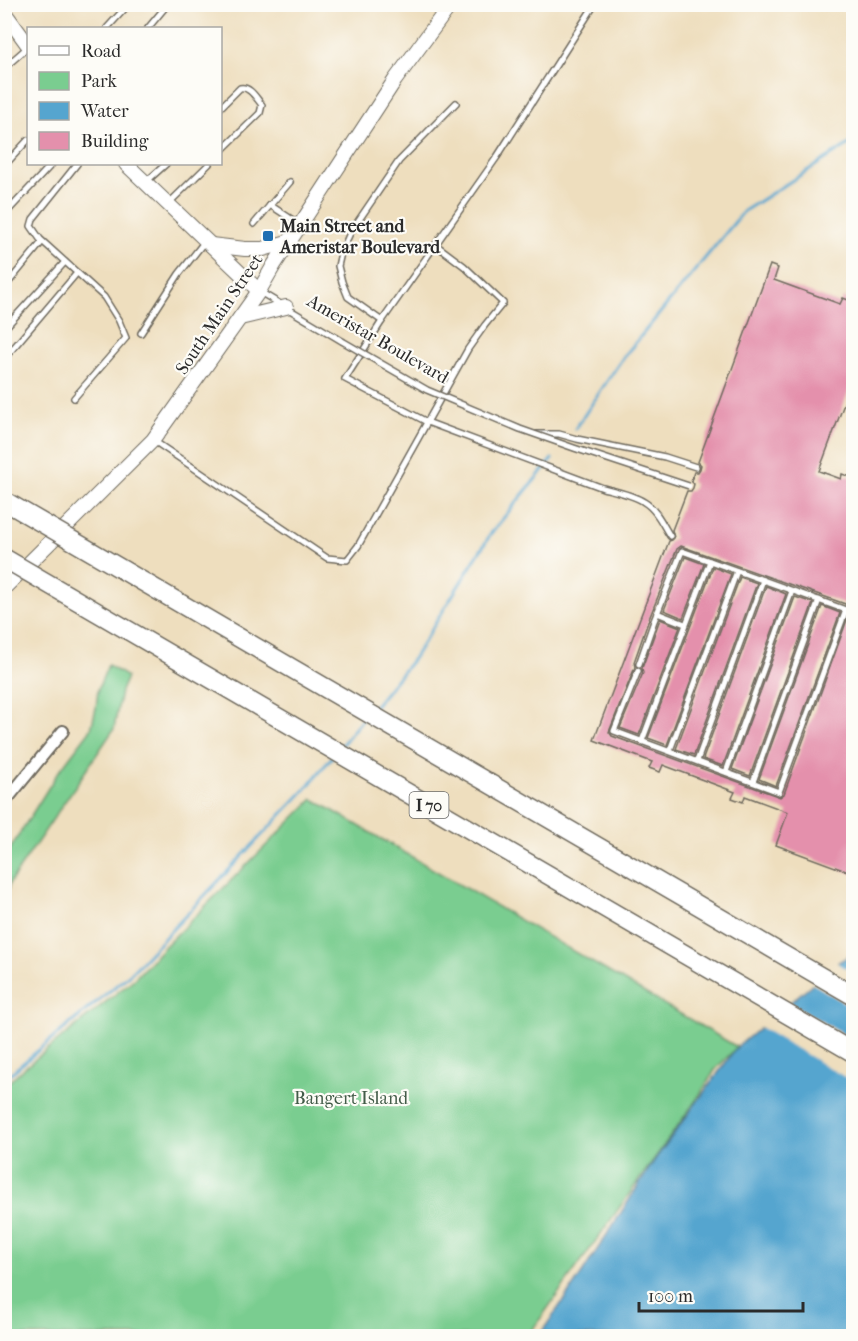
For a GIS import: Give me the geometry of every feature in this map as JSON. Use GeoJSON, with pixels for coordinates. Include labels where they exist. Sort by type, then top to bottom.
{"type":"FeatureCollection","features":[{"type":"Feature","properties":{"kind":"highway"},"geometry":{"type":"LineString","coordinates":[[8,503],[854,996]]}},
{"type":"Feature","properties":{"kind":"highway","name":"I 70"},"geometry":{"type":"LineString","coordinates":[[4,558],[854,1053]]}},
{"type":"Feature","properties":{"kind":"street","name":"South Main Street"},"geometry":{"type":"LineString","coordinates":[[4,588],[153,440],[259,291],[395,81],[451,4]]}},
{"type":"Feature","properties":{"kind":"street"},"geometry":{"type":"LineString","coordinates":[[7,20],[27,45]]}},
{"type":"Feature","properties":{"kind":"street","name":"Ameristar Boulevard"},"geometry":{"type":"LineString","coordinates":[[127,165],[259,291]]}},
{"type":"Feature","properties":{"kind":"street"},"geometry":{"type":"LineString","coordinates":[[208,242],[245,249],[262,249],[291,241]]}},
{"type":"Feature","properties":{"kind":"street"},"geometry":{"type":"LineString","coordinates":[[240,318],[288,308]]}},
{"type":"Feature","properties":{"kind":"street"},"geometry":{"type":"LineString","coordinates":[[4,803],[63,731]]}},
{"type":"Feature","properties":{"kind":"lane"},"geometry":{"type":"LineString","coordinates":[[108,27],[129,4]]}},
{"type":"Feature","properties":{"kind":"lane"},"geometry":{"type":"LineString","coordinates":[[149,27],[168,4]]}},
{"type":"Feature","properties":{"kind":"lane"},"geometry":{"type":"LineString","coordinates":[[596,4],[497,158],[382,321],[345,379],[427,422],[645,502],[658,516],[670,536]]}},
{"type":"Feature","properties":{"kind":"lane"},"geometry":{"type":"LineString","coordinates":[[4,68],[27,47]]}},
{"type":"Feature","properties":{"kind":"lane"},"geometry":{"type":"LineString","coordinates":[[222,106],[243,87],[248,88],[262,105],[260,112],[222,150]]}},
{"type":"Feature","properties":{"kind":"lane"},"geometry":{"type":"LineString","coordinates":[[382,321],[348,297],[338,266],[341,253],[350,233],[399,161],[456,103]]}},
{"type":"Feature","properties":{"kind":"lane"},"geometry":{"type":"LineString","coordinates":[[4,166],[27,141]]}},
{"type":"Feature","properties":{"kind":"lane"},"geometry":{"type":"LineString","coordinates":[[4,212],[7,212],[51,165]]}},
{"type":"Feature","properties":{"kind":"lane"},"geometry":{"type":"LineString","coordinates":[[74,398],[126,338],[119,321],[104,297],[42,242],[31,226],[33,219],[76,165]]}},
{"type":"Feature","properties":{"kind":"lane"},"geometry":{"type":"LineString","coordinates":[[146,182],[165,165]]}},
{"type":"Feature","properties":{"kind":"lane"},"geometry":{"type":"LineString","coordinates":[[168,204],[207,165]]}},
{"type":"Feature","properties":{"kind":"lane"},"geometry":{"type":"LineString","coordinates":[[254,224],[290,182]]}},
{"type":"Feature","properties":{"kind":"lane"},"geometry":{"type":"LineString","coordinates":[[270,205],[301,226]]}},
{"type":"Feature","properties":{"kind":"lane"},"geometry":{"type":"LineString","coordinates":[[4,288],[42,242]]}},
{"type":"Feature","properties":{"kind":"lane"},"geometry":{"type":"LineString","coordinates":[[141,333],[179,274],[208,242]]}},
{"type":"Feature","properties":{"kind":"lane"},"geometry":{"type":"LineString","coordinates":[[153,440],[327,558],[346,560],[357,546],[468,349],[503,303],[464,267],[436,246]]}},
{"type":"Feature","properties":{"kind":"lane"},"geometry":{"type":"LineString","coordinates":[[4,330],[65,262]]}},
{"type":"Feature","properties":{"kind":"lane"},"geometry":{"type":"LineString","coordinates":[[4,359],[77,273]]}},
{"type":"Feature","properties":{"kind":"lane","name":"Ameristar Boulevard"},"geometry":{"type":"LineString","coordinates":[[259,291],[427,390],[536,434],[689,486]]}},
{"type":"Feature","properties":{"kind":"lane"},"geometry":{"type":"LineString","coordinates":[[536,434],[559,434],[665,457],[696,467]]}},
{"type":"Feature","properties":{"kind":"lane"},"geometry":{"type":"LineString","coordinates":[[681,551],[737,571],[846,610],[779,792],[614,731],[681,551]]}},
{"type":"Feature","properties":{"kind":"lane"},"geometry":{"type":"LineString","coordinates":[[642,741],[710,561]]}},
{"type":"Feature","properties":{"kind":"lane"},"geometry":{"type":"LineString","coordinates":[[670,750],[737,571]]}},
{"type":"Feature","properties":{"kind":"lane"},"geometry":{"type":"LineString","coordinates":[[697,761],[763,580]]}},
{"type":"Feature","properties":{"kind":"lane"},"geometry":{"type":"LineString","coordinates":[[726,772],[792,591]]}},
{"type":"Feature","properties":{"kind":"lane"},"geometry":{"type":"LineString","coordinates":[[753,782],[819,600]]}},
{"type":"Feature","properties":{"kind":"lane"},"geometry":{"type":"LineString","coordinates":[[657,613],[686,624]]}},
{"type":"Feature","properties":{"kind":"green space"},"geometry":{"type":"Polygon","coordinates":[[[108,665],[127,677],[121,691],[114,729],[9,884],[5,905],[5,857],[57,774],[91,729],[98,689],[108,665]]]}},
{"type":"Feature","properties":{"kind":"green space","name":"Bangert Island"},"geometry":{"type":"Polygon","coordinates":[[[313,799],[737,1047],[715,1070],[699,1096],[528,1336],[5,1336],[5,1086],[134,979],[313,799]]]}},
{"type":"Feature","properties":{"kind":"water"},"geometry":{"type":"Polygon","coordinates":[[[853,953],[853,1336],[539,1336],[654,1161],[737,1047],[837,963],[853,953]]]}},
{"type":"Feature","properties":{"kind":"pier"},"geometry":{"type":"Polygon","coordinates":[[[834,961],[853,972],[853,1008],[810,982],[834,961]]]}},
{"type":"Feature","properties":{"kind":"pier"},"geometry":{"type":"Polygon","coordinates":[[[787,1001],[853,1040],[853,1082],[758,1026],[787,1001]]]}},
{"type":"Feature","properties":{"kind":"building"},"geometry":{"type":"Polygon","coordinates":[[[770,265],[778,268],[774,280],[840,304],[843,298],[854,302],[854,377],[819,471],[841,479],[842,474],[854,478],[854,874],[776,845],[788,812],[745,796],[743,802],[732,798],[735,792],[663,765],[660,772],[649,768],[652,762],[594,740],[669,541],[674,538],[672,530],[687,491],[693,488],[694,484],[691,481],[694,472],[698,472],[701,465],[698,462],[770,265]],[[681,546],[677,549],[649,619],[634,662],[635,667],[609,732],[612,736],[780,797],[784,794],[851,609],[848,605],[681,546]]]}},
{"type":"Feature","properties":{"kind":"building"},"geometry":{"type":"Polygon","coordinates":[[[685,557],[704,564],[683,618],[664,610],[685,557]]]}},
{"type":"Feature","properties":{"kind":"building"},"geometry":{"type":"Polygon","coordinates":[[[713,567],[731,574],[667,745],[648,738],[713,567]]]}},
{"type":"Feature","properties":{"kind":"building"},"geometry":{"type":"Polygon","coordinates":[[[740,577],[757,583],[694,755],[676,749],[740,577]]]}},
{"type":"Feature","properties":{"kind":"building"},"geometry":{"type":"Polygon","coordinates":[[[766,586],[786,594],[723,766],[703,759],[766,586]]]}},
{"type":"Feature","properties":{"kind":"building"},"geometry":{"type":"Polygon","coordinates":[[[795,597],[813,603],[750,776],[732,769],[795,597]]]}},
{"type":"Feature","properties":{"kind":"building"},"geometry":{"type":"Polygon","coordinates":[[[822,606],[840,613],[776,786],[759,779],[822,606]]]}},
{"type":"Feature","properties":{"kind":"building"},"geometry":{"type":"Polygon","coordinates":[[[660,619],[680,627],[639,735],[620,728],[643,673],[642,668],[660,619]]]}},
{"type":"Feature","properties":{"kind":"waterway"},"geometry":{"type":"LineString","coordinates":[[575,429],[622,359],[744,211],[854,141]]}},
{"type":"Feature","properties":{"kind":"waterway"},"geometry":{"type":"LineString","coordinates":[[373,708],[413,659],[492,532],[552,459]]}},
{"type":"Feature","properties":{"kind":"waterway"},"geometry":{"type":"LineString","coordinates":[[340,747],[364,717]]}},
{"type":"Feature","properties":{"kind":"waterway"},"geometry":{"type":"LineString","coordinates":[[4,1079],[130,974],[303,792],[332,757]]}},
{"type":"Feature","properties":{"kind":"place","name":"Main Street and Ameristar Boulevard"},"geometry":{"type":"Point","coordinates":[268,236]}}]}
